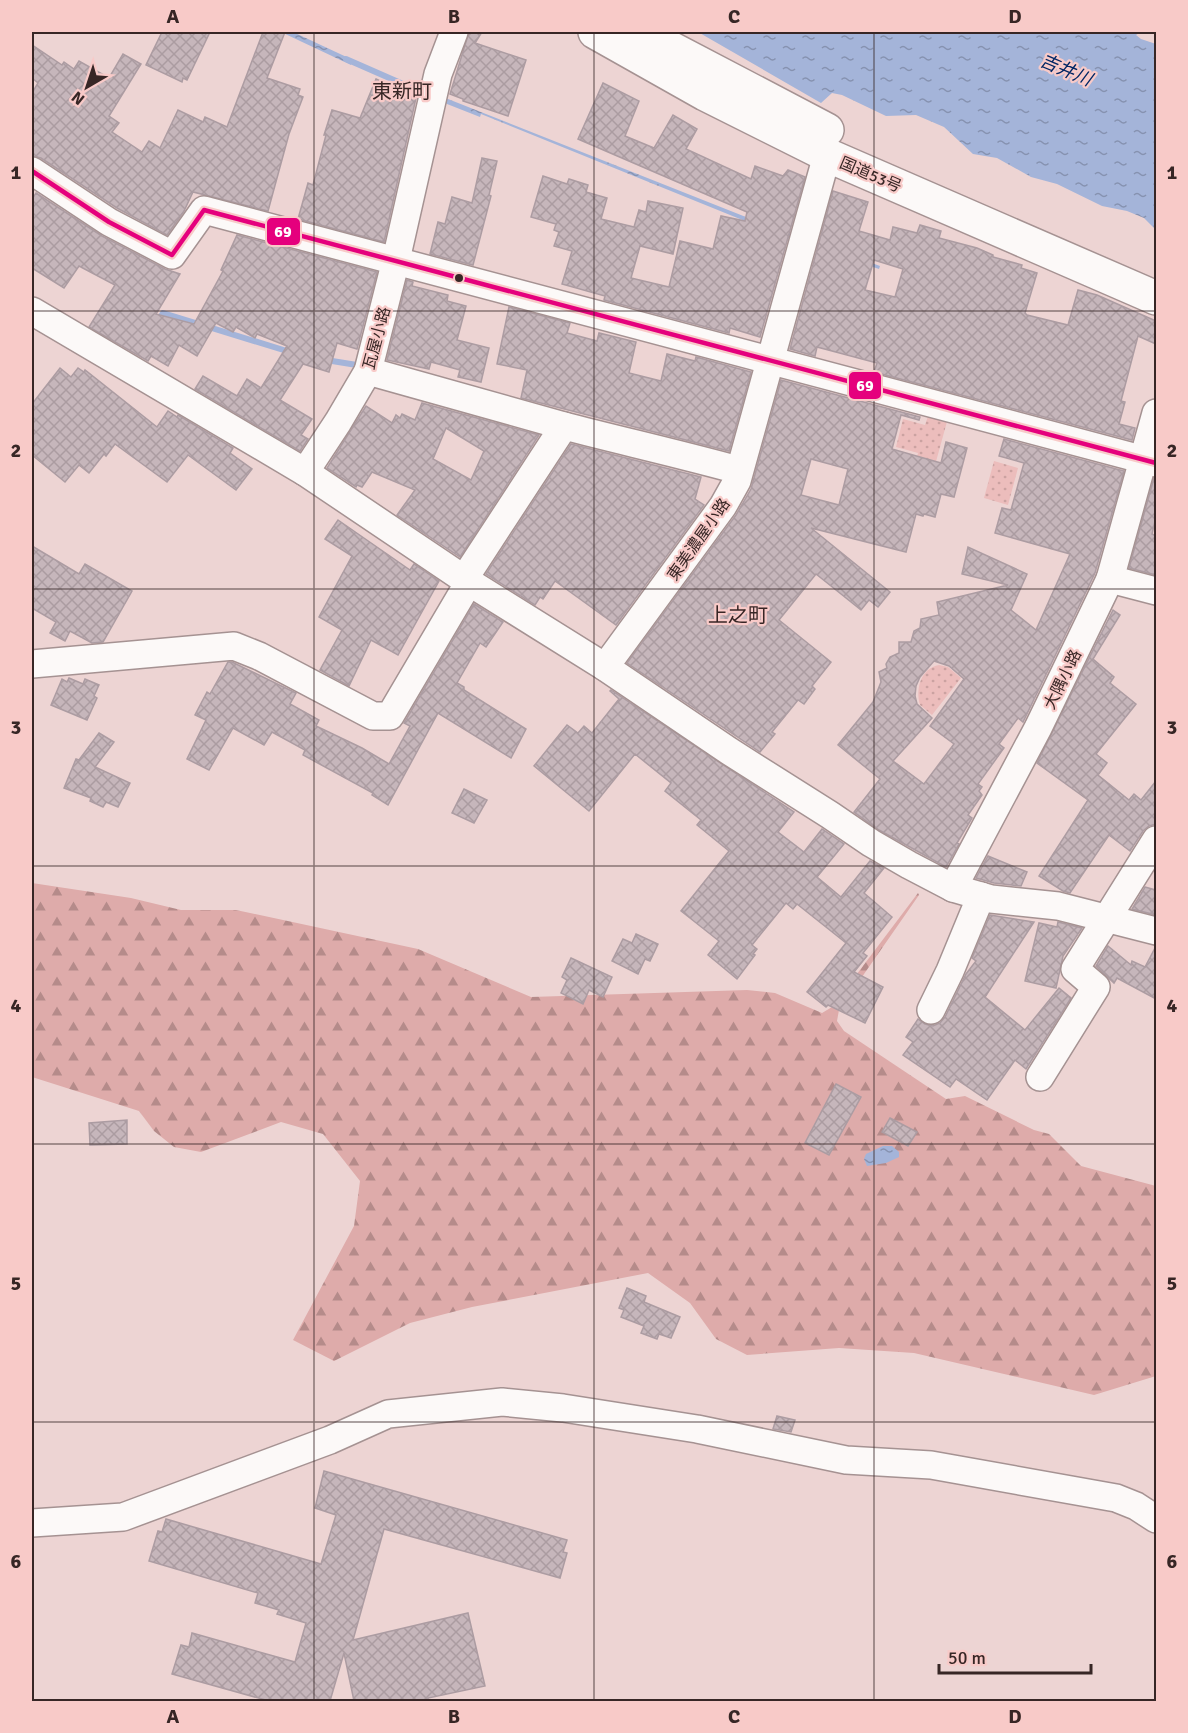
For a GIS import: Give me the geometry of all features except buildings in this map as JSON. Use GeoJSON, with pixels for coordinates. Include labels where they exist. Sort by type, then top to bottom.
{"type":"FeatureCollection","features":[{"type":"Feature","properties":{"kind":"highway","name":"国道53号"},"geometry":{"type":"LineString","coordinates":[[594,32],[705,94],[826,155],[1156,298]]}},
{"type":"Feature","properties":{"kind":"highway","name":"国道53号"},"geometry":{"type":"LineString","coordinates":[[640,32],[868,152],[1156,274]]}},
{"type":"Feature","properties":{"kind":"street","name":"瓦屋小路"},"geometry":{"type":"LineString","coordinates":[[305,472],[368,371],[438,74],[454,32]]}},
{"type":"Feature","properties":{"kind":"street","name":"東美濃屋小路"},"geometry":{"type":"LineString","coordinates":[[605,667],[723,506],[737,481],[738,470],[763,391],[826,155]]}},
{"type":"Feature","properties":{"kind":"street"},"geometry":{"type":"LineString","coordinates":[[32,171],[109,222],[172,255],[204,210],[1150,461]]}},
{"type":"Feature","properties":{"kind":"street"},"geometry":{"type":"LineString","coordinates":[[32,311],[305,472],[871,843],[953,888],[991,899],[1058,906],[1156,931]]}},
{"type":"Feature","properties":{"kind":"street"},"geometry":{"type":"LineString","coordinates":[[368,371],[564,426],[738,470]]}},
{"type":"Feature","properties":{"kind":"street","name":"大隅小路"},"geometry":{"type":"LineString","coordinates":[[953,888],[1038,728],[1110,579],[1150,461],[1156,413]]}},
{"type":"Feature","properties":{"kind":"street"},"geometry":{"type":"LineString","coordinates":[[32,664],[234,646],[260,656],[373,716],[390,716],[467,580],[564,426]]}},
{"type":"Feature","properties":{"kind":"street"},"geometry":{"type":"LineString","coordinates":[[1110,579],[1156,591]]}},
{"type":"Feature","properties":{"kind":"street"},"geometry":{"type":"LineString","coordinates":[[1040,1077],[1096,987],[1075,969],[1108,920],[1156,840]]}},
{"type":"Feature","properties":{"kind":"street"},"geometry":{"type":"LineString","coordinates":[[931,1010],[981,896]]}},
{"type":"Feature","properties":{"kind":"street"},"geometry":{"type":"LineString","coordinates":[[32,1526],[123,1517],[238,1476],[330,1440],[388,1414],[502,1402],[563,1408],[697,1429],[846,1460],[930,1465],[1116,1498],[1136,1506],[1156,1519]]}},
{"type":"Feature","properties":{"kind":"shaded area"},"geometry":{"type":"Polygon","coordinates":[[[929,413],[948,418],[929,487],[910,482],[918,453],[896,447],[903,419],[925,425],[929,413]]]}},
{"type":"Feature","properties":{"kind":"shaded area"},"geometry":{"type":"Polygon","coordinates":[[[994,461],[1018,468],[1008,505],[984,498],[994,461]]]}},
{"type":"Feature","properties":{"kind":"shaded area"},"geometry":{"type":"Polygon","coordinates":[[[939,665],[948,667],[961,678],[932,715],[920,705],[918,692],[924,675],[928,670],[939,665]]]}},
{"type":"Feature","properties":{"kind":"green space"},"geometry":{"type":"Polygon","coordinates":[[[32,883],[131,898],[181,910],[236,910],[418,949],[531,997],[747,990],[775,993],[822,1013],[832,1007],[918,893],[919,895],[839,1010],[837,1021],[844,1031],[946,1099],[965,1096],[1034,1130],[1049,1134],[1081,1166],[1156,1186],[1156,1376],[1094,1395],[914,1353],[839,1348],[747,1355],[716,1339],[690,1303],[648,1273],[472,1307],[410,1323],[334,1361],[293,1340],[354,1226],[360,1181],[323,1134],[281,1122],[201,1152],[174,1147],[154,1131],[139,1111],[32,1077],[32,883]]]}},
{"type":"Feature","properties":{"kind":"water"},"geometry":{"type":"Polygon","coordinates":[[[281,32],[293,32],[353,60],[351,65],[281,32]]]}},
{"type":"Feature","properties":{"kind":"water","name":"吉井川"},"geometry":{"type":"Polygon","coordinates":[[[698,32],[1141,32],[1136,35],[1156,44],[1156,230],[1144,218],[1127,211],[1102,206],[1057,184],[1031,177],[997,158],[973,154],[944,127],[916,115],[886,116],[842,95],[832,93],[821,103],[698,32]]]}},
{"type":"Feature","properties":{"kind":"water"},"geometry":{"type":"Polygon","coordinates":[[[410,84],[756,221],[880,266],[879,269],[797,242],[481,114],[480,117],[409,89],[410,84]]]}},
{"type":"Feature","properties":{"kind":"water"},"geometry":{"type":"Polygon","coordinates":[[[883,1146],[892,1146],[899,1152],[899,1157],[886,1163],[867,1166],[864,1159],[866,1154],[883,1146]]]}},
{"type":"Feature","properties":{"kind":"waterway"},"geometry":{"type":"LineString","coordinates":[[346,59],[403,84]]}},
{"type":"Feature","properties":{"kind":"waterway"},"geometry":{"type":"LineString","coordinates":[[158,321],[163,313],[290,352]]}},
{"type":"Feature","properties":{"kind":"waterway"},"geometry":{"type":"LineString","coordinates":[[326,360],[363,366]]}},
{"type":"Feature","properties":{"kind":"transit line","name":"69"},"geometry":{"type":"LineString","coordinates":[[32,171],[109,222],[172,255],[204,210],[1156,463]]}},
{"type":"Feature","properties":{"kind":"district","name":"東新町"},"geometry":{"type":"Point","coordinates":[402,91]}},
{"type":"Feature","properties":{"kind":"district","name":"上之町"},"geometry":{"type":"Point","coordinates":[738,615]}}]}
